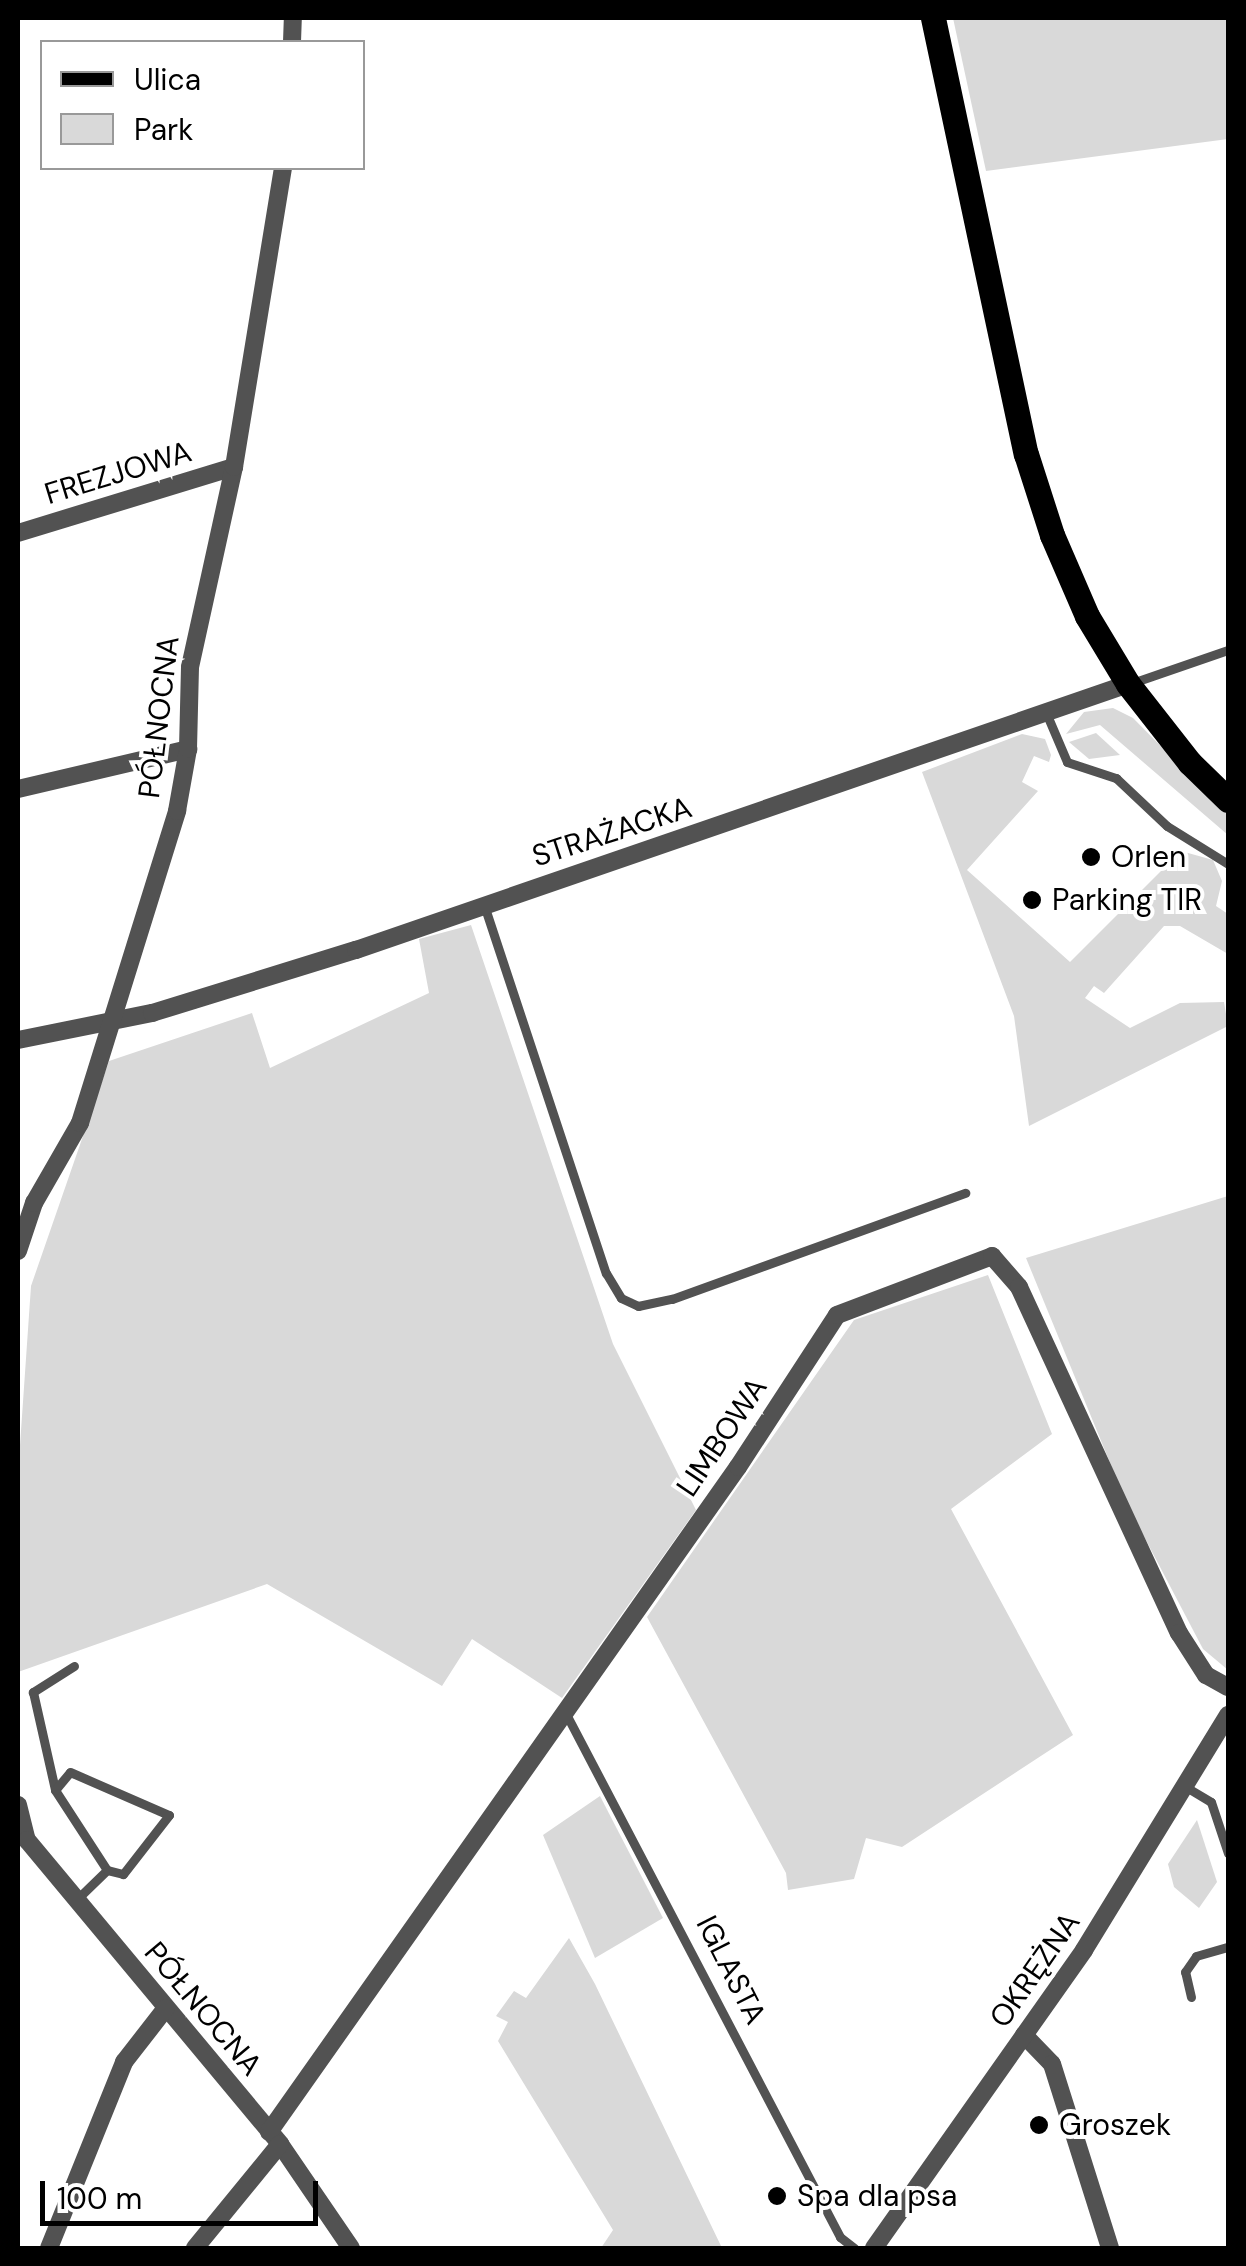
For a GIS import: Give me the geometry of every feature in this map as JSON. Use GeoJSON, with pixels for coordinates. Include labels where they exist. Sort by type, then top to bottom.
{"type":"FeatureCollection","features":[{"type":"Feature","properties":{"kind":"main road"},"geometry":{"type":"LineString","coordinates":[[933,18],[1036,494],[1068,576],[1128,684],[1190,763],[1228,800]]}},
{"type":"Feature","properties":{"kind":"street","name":"PÓŁNOCNA"},"geometry":{"type":"LineString","coordinates":[[18,1252],[34,1203],[80,1123],[176,812],[188,750],[190,667],[234,467],[282,170]]}},
{"type":"Feature","properties":{"kind":"street","name":"FREZJOWA"},"geometry":{"type":"LineString","coordinates":[[18,532],[234,467]]}},
{"type":"Feature","properties":{"kind":"street","name":"STRAŻACKA"},"geometry":{"type":"LineString","coordinates":[[18,1040],[110,1024],[356,950],[483,902],[1047,715],[1128,684]]}},
{"type":"Feature","properties":{"kind":"street"},"geometry":{"type":"LineString","coordinates":[[18,789],[188,750]]}},
{"type":"Feature","properties":{"kind":"street","name":"LIMBOWA"},"geometry":{"type":"LineString","coordinates":[[194,2248],[274,2138],[836,1315],[992,1256],[1019,1287],[1178,1634],[1206,1674],[1228,1688]]}},
{"type":"Feature","properties":{"kind":"street","name":"OKRĘŻNA"},"geometry":{"type":"LineString","coordinates":[[874,2248],[1024,2035],[1186,1787],[1228,1714]]}},
{"type":"Feature","properties":{"kind":"street","name":"PÓŁNOCNA"},"geometry":{"type":"LineString","coordinates":[[18,1804],[21,1840],[76,1900],[274,2138],[351,2248]]}},
{"type":"Feature","properties":{"kind":"street"},"geometry":{"type":"LineString","coordinates":[[50,2248],[124,2062],[166,2008]]}},
{"type":"Feature","properties":{"kind":"street"},"geometry":{"type":"LineString","coordinates":[[1024,2035],[1052,2064],[1110,2248]]}},
{"type":"Feature","properties":{"kind":"lane"},"geometry":{"type":"LineString","coordinates":[[1128,684],[1228,650]]}},
{"type":"Feature","properties":{"kind":"lane"},"geometry":{"type":"LineString","coordinates":[[1047,715],[1067,762],[1116,778],[1166,826],[1228,864]]}},
{"type":"Feature","properties":{"kind":"lane"},"geometry":{"type":"LineString","coordinates":[[483,902],[606,1273],[622,1298],[638,1306],[689,1294],[965,1192]]}},
{"type":"Feature","properties":{"kind":"lane"},"geometry":{"type":"LineString","coordinates":[[55,1790],[70,1772],[169,1815],[123,1874],[107,1870],[55,1790],[33,1692],[74,1666]]}},
{"type":"Feature","properties":{"kind":"lane","name":"IGLASTA"},"geometry":{"type":"LineString","coordinates":[[565,1712],[840,2236],[854,2248]]}},
{"type":"Feature","properties":{"kind":"lane"},"geometry":{"type":"LineString","coordinates":[[1186,1787],[1210,1802],[1228,1853]]}},
{"type":"Feature","properties":{"kind":"lane"},"geometry":{"type":"LineString","coordinates":[[76,1900],[107,1870]]}},
{"type":"Feature","properties":{"kind":"lane"},"geometry":{"type":"LineString","coordinates":[[1191,1997],[1185,1972],[1196,1956],[1228,1948]]}},
{"type":"Feature","properties":{"kind":"green space"},"geometry":{"type":"Polygon","coordinates":[[[953,18],[1228,18],[1228,139],[986,171],[953,18]]]}},
{"type":"Feature","properties":{"kind":"green space"},"geometry":{"type":"Polygon","coordinates":[[[1113,708],[1133,718],[1228,814],[1228,835],[1100,725],[1066,734],[1084,712],[1113,708]]]}},
{"type":"Feature","properties":{"kind":"green space"},"geometry":{"type":"Polygon","coordinates":[[[1096,733],[1120,755],[1089,759],[1069,742],[1096,733]]]}},
{"type":"Feature","properties":{"kind":"green space"},"geometry":{"type":"Polygon","coordinates":[[[1022,734],[1045,739],[1051,755],[1049,762],[1034,756],[1022,782],[1038,791],[967,870],[1070,962],[1181,851],[1213,860],[1222,881],[1216,906],[1228,914],[1228,954],[1180,926],[1164,926],[1104,993],[1094,986],[1085,998],[1130,1028],[1180,1003],[1224,1002],[1228,1026],[1029,1126],[1014,1016],[922,772],[1022,734]]]}},
{"type":"Feature","properties":{"kind":"green space"},"geometry":{"type":"Polygon","coordinates":[[[471,925],[613,1344],[696,1510],[562,1698],[472,1639],[442,1686],[267,1584],[18,1672],[18,1474],[31,1286],[109,1061],[252,1013],[270,1068],[429,993],[419,939],[471,925]]]}},
{"type":"Feature","properties":{"kind":"green space"},"geometry":{"type":"Polygon","coordinates":[[[1228,1196],[1228,1670],[1203,1649],[1127,1504],[1026,1258],[1228,1196]]]}},
{"type":"Feature","properties":{"kind":"green space"},"geometry":{"type":"Polygon","coordinates":[[[988,1275],[1052,1434],[951,1509],[1073,1735],[902,1847],[866,1838],[854,1879],[788,1890],[786,1873],[647,1617],[854,1320],[988,1275]]]}},
{"type":"Feature","properties":{"kind":"green space"},"geometry":{"type":"Polygon","coordinates":[[[600,1796],[663,1918],[595,1958],[543,1835],[600,1796]]]}},
{"type":"Feature","properties":{"kind":"green space"},"geometry":{"type":"Polygon","coordinates":[[[1197,1820],[1217,1882],[1199,1908],[1174,1887],[1168,1864],[1197,1820]]]}},
{"type":"Feature","properties":{"kind":"green space"},"geometry":{"type":"Polygon","coordinates":[[[569,1938],[722,2248],[601,2248],[613,2230],[498,2041],[508,2022],[496,2016],[514,1991],[526,1998],[569,1938]]]}},
{"type":"Feature","properties":{"kind":"place","name":"Orlen"},"geometry":{"type":"Point","coordinates":[1091,857]}},
{"type":"Feature","properties":{"kind":"place","name":"Parking TIR"},"geometry":{"type":"Point","coordinates":[1032,900]}},
{"type":"Feature","properties":{"kind":"place","name":"Groszek"},"geometry":{"type":"Point","coordinates":[1039,2125]}},
{"type":"Feature","properties":{"kind":"place","name":"Spa dla psa"},"geometry":{"type":"Point","coordinates":[777,2196]}}]}
